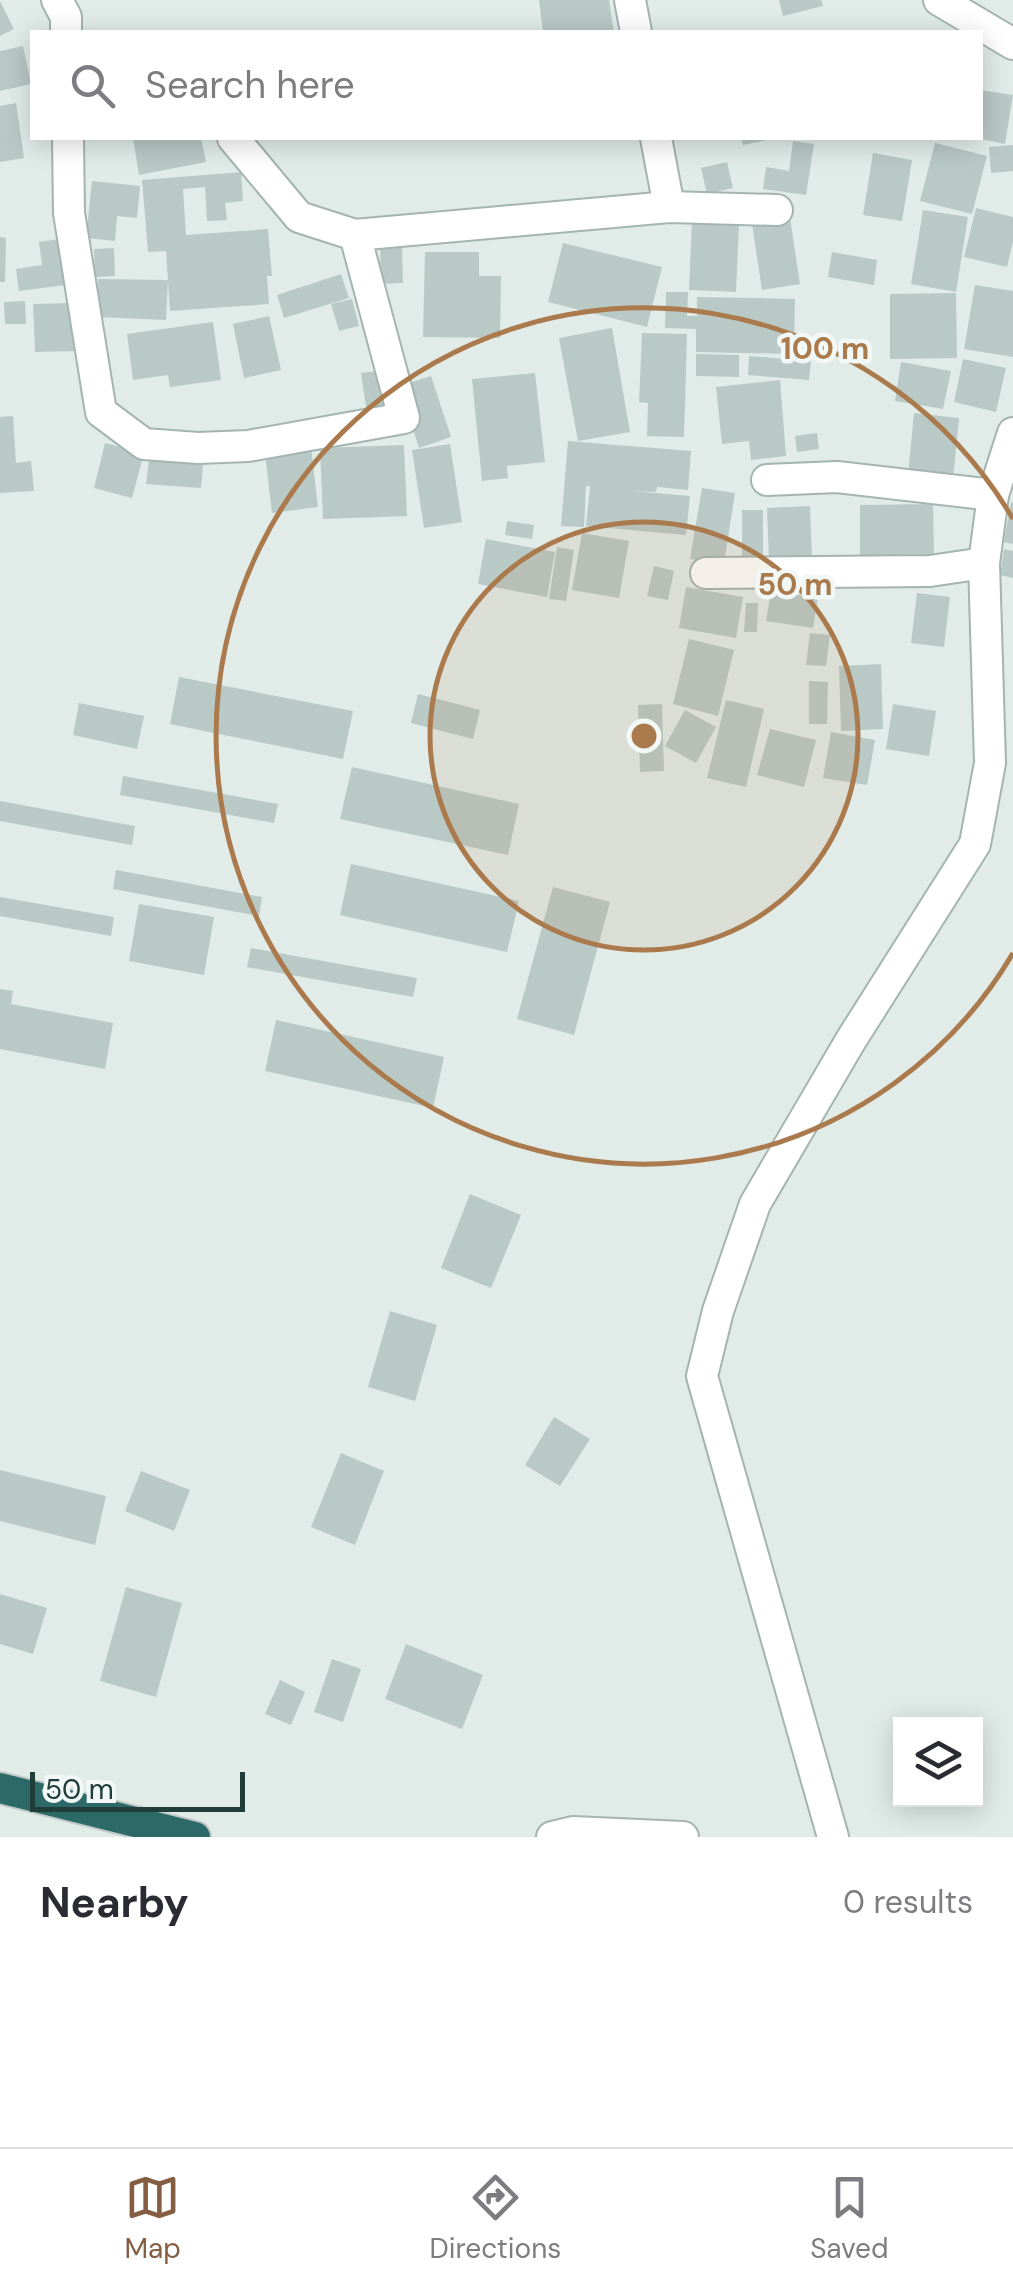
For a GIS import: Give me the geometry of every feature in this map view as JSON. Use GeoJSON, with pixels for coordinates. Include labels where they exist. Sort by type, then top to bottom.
{"type":"FeatureCollection","features":[{"type":"Feature","properties":{"kind":"highway"},"geometry":{"type":"LineString","coordinates":[[0,1788],[196,1837]]}},
{"type":"Feature","properties":{"kind":"street"},"geometry":{"type":"LineString","coordinates":[[57,0],[66,18],[66,30]]}},
{"type":"Feature","properties":{"kind":"street"},"geometry":{"type":"LineString","coordinates":[[630,0],[636,30]]}},
{"type":"Feature","properties":{"kind":"street"},"geometry":{"type":"LineString","coordinates":[[939,0],[1013,44]]}},
{"type":"Feature","properties":{"kind":"street"},"geometry":{"type":"LineString","coordinates":[[68,140],[69,213],[100,412],[144,444],[248,446],[404,418],[354,235]]}},
{"type":"Feature","properties":{"kind":"street"},"geometry":{"type":"LineString","coordinates":[[235,140],[300,217],[354,235],[669,206],[777,210]]}},
{"type":"Feature","properties":{"kind":"street"},"geometry":{"type":"LineString","coordinates":[[656,140],[669,206]]}},
{"type":"Feature","properties":{"kind":"street"},"geometry":{"type":"LineString","coordinates":[[833,1837],[702,1376],[718,1311],[755,1204],[851,1040],[975,844],[1002,769],[984,563],[993,495],[1013,432]]}},
{"type":"Feature","properties":{"kind":"street"},"geometry":{"type":"LineString","coordinates":[[767,480],[837,477],[993,495]]}},
{"type":"Feature","properties":{"kind":"street"},"geometry":{"type":"LineString","coordinates":[[706,573],[930,571],[984,563]]}},
{"type":"Feature","properties":{"kind":"street"},"geometry":{"type":"LineString","coordinates":[[552,1837],[573,1832],[684,1837]]}},
{"type":"Feature","properties":{"kind":"building"},"geometry":{"type":"Polygon","coordinates":[[[539,0],[609,0],[614,30],[543,30],[539,0]]]}},
{"type":"Feature","properties":{"kind":"building"},"geometry":{"type":"Polygon","coordinates":[[[779,0],[821,0],[823,6],[783,16],[779,0]]]}},
{"type":"Feature","properties":{"kind":"building"},"geometry":{"type":"Polygon","coordinates":[[[0,1],[14,29],[0,36],[0,1]]]}},
{"type":"Feature","properties":{"kind":"building"},"geometry":{"type":"Polygon","coordinates":[[[23,46],[30,84],[0,91],[0,51],[23,46]]]}},
{"type":"Feature","properties":{"kind":"building"},"geometry":{"type":"Polygon","coordinates":[[[983,90],[1013,95],[1005,144],[983,140],[983,90]]]}},
{"type":"Feature","properties":{"kind":"building"},"geometry":{"type":"Polygon","coordinates":[[[16,103],[24,158],[0,162],[0,106],[16,103]]]}},
{"type":"Feature","properties":{"kind":"building"},"geometry":{"type":"Polygon","coordinates":[[[133,140],[201,140],[206,162],[139,175],[133,140]]]}},
{"type":"Feature","properties":{"kind":"building"},"geometry":{"type":"Polygon","coordinates":[[[742,140],[767,140],[743,145],[742,140]]]}},
{"type":"Feature","properties":{"kind":"building"},"geometry":{"type":"Polygon","coordinates":[[[793,141],[814,144],[806,195],[763,189],[766,167],[789,171],[793,141]]]}},
{"type":"Feature","properties":{"kind":"building"},"geometry":{"type":"Polygon","coordinates":[[[935,143],[987,156],[972,214],[920,201],[935,143]]]}},
{"type":"Feature","properties":{"kind":"building"},"geometry":{"type":"Polygon","coordinates":[[[1013,145],[1013,171],[991,173],[989,147],[1013,145]]]}},
{"type":"Feature","properties":{"kind":"building"},"geometry":{"type":"Polygon","coordinates":[[[873,153],[912,160],[902,221],[863,215],[873,153]]]}},
{"type":"Feature","properties":{"kind":"building"},"geometry":{"type":"Polygon","coordinates":[[[727,162],[733,188],[707,194],[701,168],[727,162]]]}},
{"type":"Feature","properties":{"kind":"building"},"geometry":{"type":"Polygon","coordinates":[[[241,172],[243,201],[225,203],[227,220],[207,221],[205,187],[183,189],[186,235],[268,229],[272,276],[267,276],[269,304],[170,311],[166,251],[148,252],[142,180],[241,172]]]}},
{"type":"Feature","properties":{"kind":"building"},"geometry":{"type":"Polygon","coordinates":[[[92,181],[140,186],[137,218],[117,216],[115,241],[86,238],[92,181]]]}},
{"type":"Feature","properties":{"kind":"building"},"geometry":{"type":"Polygon","coordinates":[[[976,208],[1013,217],[1007,267],[964,257],[976,208]]]}},
{"type":"Feature","properties":{"kind":"building"},"geometry":{"type":"Polygon","coordinates":[[[923,210],[968,217],[956,292],[911,284],[923,210]]]}},
{"type":"Feature","properties":{"kind":"building"},"geometry":{"type":"Polygon","coordinates":[[[790,218],[800,284],[762,290],[752,224],[790,218]]]}},
{"type":"Feature","properties":{"kind":"building"},"geometry":{"type":"Polygon","coordinates":[[[692,221],[739,223],[736,292],[689,290],[692,221]]]}},
{"type":"Feature","properties":{"kind":"building"},"geometry":{"type":"Polygon","coordinates":[[[0,237],[6,238],[5,282],[0,282],[0,237]]]}},
{"type":"Feature","properties":{"kind":"building"},"geometry":{"type":"Polygon","coordinates":[[[67,238],[73,284],[19,291],[16,269],[42,265],[39,242],[67,238]]]}},
{"type":"Feature","properties":{"kind":"building"},"geometry":{"type":"Polygon","coordinates":[[[563,243],[662,267],[647,327],[548,302],[563,243]]]}},
{"type":"Feature","properties":{"kind":"building"},"geometry":{"type":"Polygon","coordinates":[[[402,245],[403,283],[381,284],[380,246],[402,245]]]}},
{"type":"Feature","properties":{"kind":"building"},"geometry":{"type":"Polygon","coordinates":[[[114,248],[115,276],[95,277],[94,249],[114,248]]]}},
{"type":"Feature","properties":{"kind":"building"},"geometry":{"type":"Polygon","coordinates":[[[425,252],[479,252],[479,276],[501,276],[500,338],[423,337],[425,252]]]}},
{"type":"Feature","properties":{"kind":"building"},"geometry":{"type":"Polygon","coordinates":[[[832,252],[877,260],[874,285],[828,277],[832,252]]]}},
{"type":"Feature","properties":{"kind":"building"},"geometry":{"type":"Polygon","coordinates":[[[341,274],[349,298],[284,318],[277,295],[341,274]]]}},
{"type":"Feature","properties":{"kind":"building"},"geometry":{"type":"Polygon","coordinates":[[[98,279],[168,280],[166,320],[97,317],[98,279]]]}},
{"type":"Feature","properties":{"kind":"building"},"geometry":{"type":"Polygon","coordinates":[[[975,285],[1013,291],[1013,357],[964,349],[975,285]]]}},
{"type":"Feature","properties":{"kind":"building"},"geometry":{"type":"Polygon","coordinates":[[[666,292],[688,292],[687,316],[697,316],[697,297],[795,299],[794,354],[696,352],[696,329],[665,328],[666,292]]]}},
{"type":"Feature","properties":{"kind":"building"},"geometry":{"type":"Polygon","coordinates":[[[956,293],[957,358],[890,359],[890,294],[956,293]]]}},
{"type":"Feature","properties":{"kind":"building"},"geometry":{"type":"Polygon","coordinates":[[[352,299],[359,326],[339,331],[331,304],[352,299]]]}},
{"type":"Feature","properties":{"kind":"building"},"geometry":{"type":"Polygon","coordinates":[[[25,301],[26,324],[5,324],[4,302],[25,301]]]}},
{"type":"Feature","properties":{"kind":"building"},"geometry":{"type":"Polygon","coordinates":[[[78,303],[80,351],[35,352],[33,304],[78,303]]]}},
{"type":"Feature","properties":{"kind":"building"},"geometry":{"type":"Polygon","coordinates":[[[269,316],[281,370],[244,378],[233,324],[269,316]]]}},
{"type":"Feature","properties":{"kind":"building"},"geometry":{"type":"Polygon","coordinates":[[[213,322],[221,380],[170,387],[168,375],[133,380],[127,334],[213,322]]]}},
{"type":"Feature","properties":{"kind":"building"},"geometry":{"type":"Polygon","coordinates":[[[612,328],[630,432],[578,441],[559,338],[612,328]]]}},
{"type":"Feature","properties":{"kind":"building"},"geometry":{"type":"Polygon","coordinates":[[[642,333],[687,334],[684,437],[647,436],[648,403],[639,402],[642,333]]]}},
{"type":"Feature","properties":{"kind":"building"},"geometry":{"type":"Polygon","coordinates":[[[696,354],[739,355],[739,377],[696,376],[696,354]]]}},
{"type":"Feature","properties":{"kind":"building"},"geometry":{"type":"Polygon","coordinates":[[[749,356],[811,361],[809,380],[748,375],[749,356]]]}},
{"type":"Feature","properties":{"kind":"building"},"geometry":{"type":"Polygon","coordinates":[[[963,359],[1006,368],[996,412],[954,402],[963,359]]]}},
{"type":"Feature","properties":{"kind":"building"},"geometry":{"type":"Polygon","coordinates":[[[901,362],[951,371],[943,409],[895,401],[901,362]]]}},
{"type":"Feature","properties":{"kind":"building"},"geometry":{"type":"Polygon","coordinates":[[[385,370],[390,409],[367,413],[361,373],[385,370]]]}},
{"type":"Feature","properties":{"kind":"building"},"geometry":{"type":"Polygon","coordinates":[[[535,373],[545,462],[507,466],[508,478],[482,481],[472,379],[535,373]]]}},
{"type":"Feature","properties":{"kind":"building"},"geometry":{"type":"Polygon","coordinates":[[[431,376],[451,437],[419,448],[399,386],[431,376]]]}},
{"type":"Feature","properties":{"kind":"building"},"geometry":{"type":"Polygon","coordinates":[[[780,380],[786,456],[751,460],[749,441],[722,444],[716,387],[780,380]]]}},
{"type":"Feature","properties":{"kind":"building"},"geometry":{"type":"Polygon","coordinates":[[[914,413],[959,418],[953,480],[908,476],[914,413]]]}},
{"type":"Feature","properties":{"kind":"building"},"geometry":{"type":"Polygon","coordinates":[[[13,416],[16,463],[31,461],[34,491],[0,493],[0,417],[13,416]]]}},
{"type":"Feature","properties":{"kind":"building"},"geometry":{"type":"Polygon","coordinates":[[[817,433],[819,449],[797,452],[795,436],[817,433]]]}},
{"type":"Feature","properties":{"kind":"building"},"geometry":{"type":"Polygon","coordinates":[[[568,441],[691,451],[688,490],[657,487],[656,492],[632,491],[690,496],[686,535],[586,526],[590,486],[586,486],[584,527],[561,526],[568,441]]]}},
{"type":"Feature","properties":{"kind":"building"},"geometry":{"type":"Polygon","coordinates":[[[105,443],[144,453],[132,498],[94,488],[105,443]]]}},
{"type":"Feature","properties":{"kind":"building"},"geometry":{"type":"Polygon","coordinates":[[[450,444],[462,522],[424,528],[412,450],[450,444]]]}},
{"type":"Feature","properties":{"kind":"building"},"geometry":{"type":"Polygon","coordinates":[[[404,445],[407,516],[323,519],[320,448],[404,445]]]}},
{"type":"Feature","properties":{"kind":"building"},"geometry":{"type":"Polygon","coordinates":[[[311,447],[318,507],[272,513],[265,453],[311,447]]]}},
{"type":"Feature","properties":{"kind":"building"},"geometry":{"type":"Polygon","coordinates":[[[149,460],[203,465],[201,488],[146,484],[149,460]]]}},
{"type":"Feature","properties":{"kind":"building"},"geometry":{"type":"Polygon","coordinates":[[[702,488],[735,493],[724,564],[690,559],[702,488]]]}},
{"type":"Feature","properties":{"kind":"building"},"geometry":{"type":"Polygon","coordinates":[[[1013,503],[1013,544],[1004,542],[1013,503]]]}},
{"type":"Feature","properties":{"kind":"building"},"geometry":{"type":"Polygon","coordinates":[[[933,504],[934,555],[860,557],[860,505],[933,504]]]}},
{"type":"Feature","properties":{"kind":"building"},"geometry":{"type":"Polygon","coordinates":[[[810,506],[812,559],[769,561],[767,508],[810,506]]]}},
{"type":"Feature","properties":{"kind":"building"},"geometry":{"type":"Polygon","coordinates":[[[742,510],[763,510],[763,566],[742,566],[742,510]]]}},
{"type":"Feature","properties":{"kind":"building"},"geometry":{"type":"Polygon","coordinates":[[[507,521],[534,525],[532,539],[505,535],[507,521]]]}},
{"type":"Feature","properties":{"kind":"building"},"geometry":{"type":"Polygon","coordinates":[[[582,533],[629,541],[619,598],[572,590],[582,533]]]}},
{"type":"Feature","properties":{"kind":"building"},"geometry":{"type":"Polygon","coordinates":[[[486,539],[555,552],[547,597],[478,584],[486,539]]]}},
{"type":"Feature","properties":{"kind":"building"},"geometry":{"type":"Polygon","coordinates":[[[557,547],[574,550],[566,601],[549,599],[557,547]]]}},
{"type":"Feature","properties":{"kind":"building"},"geometry":{"type":"Polygon","coordinates":[[[1004,549],[1013,551],[1013,578],[1000,575],[1004,549]]]}},
{"type":"Feature","properties":{"kind":"building"},"geometry":{"type":"Polygon","coordinates":[[[654,566],[674,571],[668,600],[647,596],[654,566]]]}},
{"type":"Feature","properties":{"kind":"building"},"geometry":{"type":"Polygon","coordinates":[[[686,587],[743,597],[736,638],[679,628],[686,587]]]}},
{"type":"Feature","properties":{"kind":"building"},"geometry":{"type":"Polygon","coordinates":[[[771,591],[818,598],[813,628],[766,621],[771,591]]]}},
{"type":"Feature","properties":{"kind":"building"},"geometry":{"type":"Polygon","coordinates":[[[917,593],[950,597],[944,647],[911,643],[917,593]]]}},
{"type":"Feature","properties":{"kind":"building"},"geometry":{"type":"Polygon","coordinates":[[[746,603],[758,603],[757,632],[744,632],[746,603]]]}},
{"type":"Feature","properties":{"kind":"building"},"geometry":{"type":"Polygon","coordinates":[[[810,633],[830,635],[826,666],[806,665],[810,633]]]}},
{"type":"Feature","properties":{"kind":"building"},"geometry":{"type":"Polygon","coordinates":[[[689,639],[734,650],[718,716],[673,704],[689,639]]]}},
{"type":"Feature","properties":{"kind":"building"},"geometry":{"type":"Polygon","coordinates":[[[881,664],[883,729],[841,731],[839,666],[881,664]]]}},
{"type":"Feature","properties":{"kind":"building"},"geometry":{"type":"Polygon","coordinates":[[[179,677],[353,711],[343,759],[170,724],[179,677]]]}},
{"type":"Feature","properties":{"kind":"building"},"geometry":{"type":"Polygon","coordinates":[[[809,681],[828,682],[827,724],[809,724],[809,681]]]}},
{"type":"Feature","properties":{"kind":"building"},"geometry":{"type":"Polygon","coordinates":[[[418,694],[480,710],[473,739],[411,723],[418,694]]]}},
{"type":"Feature","properties":{"kind":"building"},"geometry":{"type":"Polygon","coordinates":[[[726,700],[764,709],[746,787],[707,778],[726,700]]]}},
{"type":"Feature","properties":{"kind":"building"},"geometry":{"type":"Polygon","coordinates":[[[79,703],[144,716],[137,749],[73,735],[79,703]]]}},
{"type":"Feature","properties":{"kind":"building"},"geometry":{"type":"Polygon","coordinates":[[[662,704],[664,771],[640,772],[638,705],[662,704]]]}},
{"type":"Feature","properties":{"kind":"building"},"geometry":{"type":"Polygon","coordinates":[[[893,704],[936,711],[929,756],[886,749],[893,704]]]}},
{"type":"Feature","properties":{"kind":"building"},"geometry":{"type":"Polygon","coordinates":[[[685,710],[716,727],[696,763],[665,746],[685,710]]]}},
{"type":"Feature","properties":{"kind":"building"},"geometry":{"type":"Polygon","coordinates":[[[770,729],[816,740],[804,787],[757,775],[770,729]]]}},
{"type":"Feature","properties":{"kind":"building"},"geometry":{"type":"Polygon","coordinates":[[[831,732],[875,740],[867,785],[823,778],[831,732]]]}},
{"type":"Feature","properties":{"kind":"building"},"geometry":{"type":"Polygon","coordinates":[[[352,767],[519,804],[508,855],[340,819],[352,767]]]}},
{"type":"Feature","properties":{"kind":"building"},"geometry":{"type":"Polygon","coordinates":[[[123,776],[278,804],[274,823],[120,795],[123,776]]]}},
{"type":"Feature","properties":{"kind":"building"},"geometry":{"type":"Polygon","coordinates":[[[0,801],[135,826],[132,845],[0,821],[0,801]]]}},
{"type":"Feature","properties":{"kind":"building"},"geometry":{"type":"Polygon","coordinates":[[[351,864],[519,901],[507,952],[340,915],[351,864]]]}},
{"type":"Feature","properties":{"kind":"building"},"geometry":{"type":"Polygon","coordinates":[[[116,870],[262,897],[259,916],[113,889],[116,870]]]}},
{"type":"Feature","properties":{"kind":"building"},"geometry":{"type":"Polygon","coordinates":[[[553,887],[610,902],[574,1035],[517,1019],[553,887]]]}},
{"type":"Feature","properties":{"kind":"building"},"geometry":{"type":"Polygon","coordinates":[[[0,897],[114,917],[111,936],[0,916],[0,897]]]}},
{"type":"Feature","properties":{"kind":"building"},"geometry":{"type":"Polygon","coordinates":[[[139,904],[214,917],[204,975],[129,961],[139,904]]]}},
{"type":"Feature","properties":{"kind":"building"},"geometry":{"type":"Polygon","coordinates":[[[251,948],[417,978],[413,997],[247,967],[251,948]]]}},
{"type":"Feature","properties":{"kind":"building"},"geometry":{"type":"Polygon","coordinates":[[[0,989],[13,991],[11,1004],[113,1023],[105,1069],[0,1049],[0,989]]]}},
{"type":"Feature","properties":{"kind":"building"},"geometry":{"type":"Polygon","coordinates":[[[276,1020],[444,1057],[433,1108],[265,1071],[276,1020]]]}},
{"type":"Feature","properties":{"kind":"building"},"geometry":{"type":"Polygon","coordinates":[[[470,1194],[521,1215],[491,1288],[441,1268],[470,1194]]]}},
{"type":"Feature","properties":{"kind":"building"},"geometry":{"type":"Polygon","coordinates":[[[390,1311],[437,1325],[415,1401],[368,1387],[390,1311]]]}},
{"type":"Feature","properties":{"kind":"building"},"geometry":{"type":"Polygon","coordinates":[[[554,1417],[590,1439],[560,1486],[525,1465],[554,1417]]]}},
{"type":"Feature","properties":{"kind":"building"},"geometry":{"type":"Polygon","coordinates":[[[341,1453],[384,1471],[355,1545],[311,1527],[341,1453]]]}},
{"type":"Feature","properties":{"kind":"building"},"geometry":{"type":"Polygon","coordinates":[[[0,1470],[106,1496],[95,1545],[0,1521],[0,1470]]]}},
{"type":"Feature","properties":{"kind":"building"},"geometry":{"type":"Polygon","coordinates":[[[141,1471],[190,1490],[174,1531],[125,1511],[141,1471]]]}},
{"type":"Feature","properties":{"kind":"building"},"geometry":{"type":"Polygon","coordinates":[[[126,1587],[182,1603],[156,1697],[100,1681],[126,1587]]]}},
{"type":"Feature","properties":{"kind":"building"},"geometry":{"type":"Polygon","coordinates":[[[0,1594],[47,1608],[33,1654],[0,1644],[0,1594]]]}},
{"type":"Feature","properties":{"kind":"building"},"geometry":{"type":"Polygon","coordinates":[[[406,1644],[483,1675],[462,1729],[385,1699],[406,1644]]]}},
{"type":"Feature","properties":{"kind":"building"},"geometry":{"type":"Polygon","coordinates":[[[332,1659],[361,1669],[343,1722],[314,1712],[332,1659]]]}},
{"type":"Feature","properties":{"kind":"building"},"geometry":{"type":"Polygon","coordinates":[[[280,1680],[305,1692],[291,1725],[265,1714],[280,1680]]]}}]}
